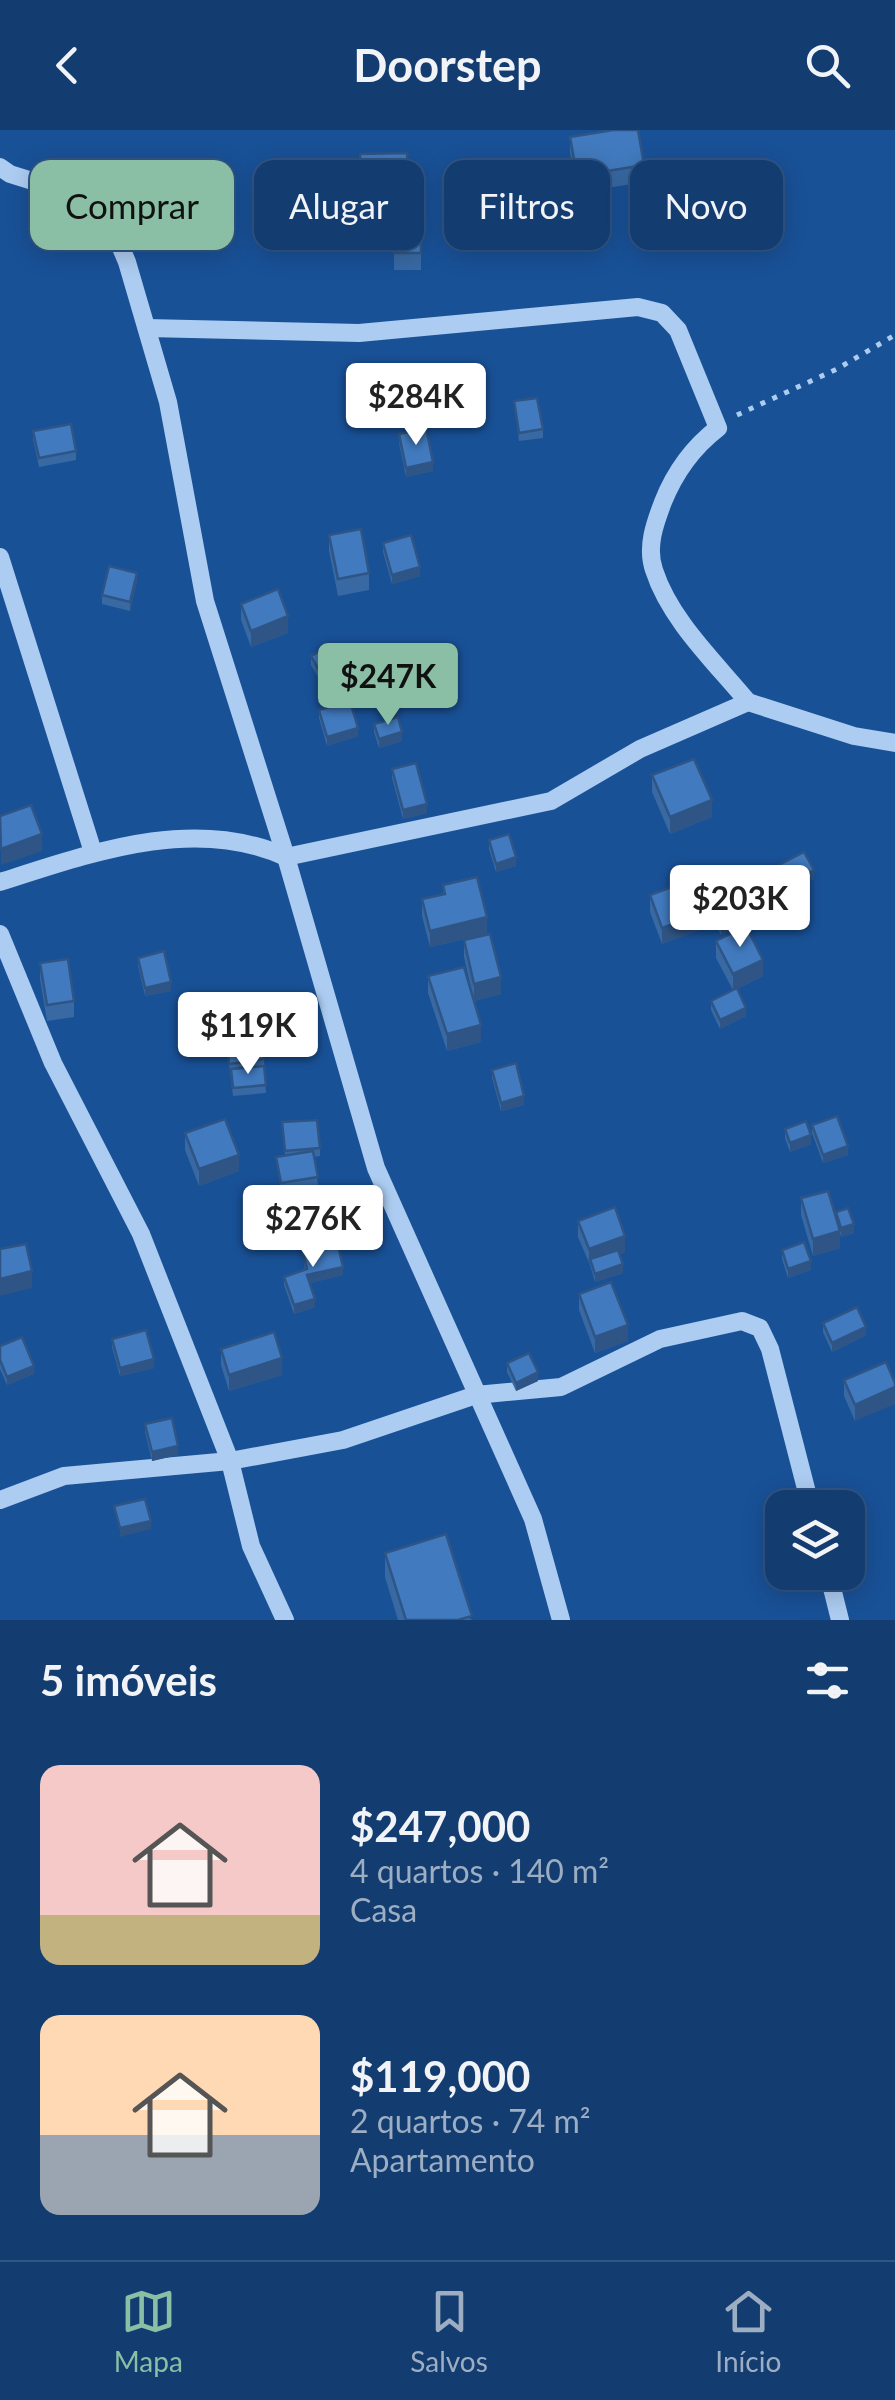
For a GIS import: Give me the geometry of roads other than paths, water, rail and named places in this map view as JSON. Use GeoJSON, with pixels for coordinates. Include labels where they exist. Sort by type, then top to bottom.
{"type":"FeatureCollection","features":[{"type":"Feature","properties":{"kind":"street"},"geometry":{"type":"LineString","coordinates":[[0,167],[10,174],[77,195],[108,217],[128,262],[168,402],[205,601],[286,857],[376,1168],[533,1519],[561,1620]]}},
{"type":"Feature","properties":{"kind":"street"},"geometry":{"type":"LineString","coordinates":[[146,328],[359,333],[638,307],[662,314],[678,330],[718,428],[699,442],[673,477],[652,531],[652,568],[684,625],[748,702],[854,736],[895,743]]}},
{"type":"Feature","properties":{"kind":"street"},"geometry":{"type":"LineString","coordinates":[[0,558],[3,590],[93,852]]}},
{"type":"Feature","properties":{"kind":"street"},"geometry":{"type":"LineString","coordinates":[[0,882],[93,852],[184,837],[258,844],[286,857],[552,801],[640,749],[748,702]]}},
{"type":"Feature","properties":{"kind":"street"},"geometry":{"type":"LineString","coordinates":[[0,934],[53,1063],[141,1234],[230,1461],[251,1546],[285,1620]]}},
{"type":"Feature","properties":{"kind":"street"},"geometry":{"type":"LineString","coordinates":[[0,1500],[64,1476],[230,1461],[343,1440],[476,1395],[562,1387],[660,1339],[742,1321],[760,1328],[770,1349],[806,1490]]}},
{"type":"Feature","properties":{"kind":"street"},"geometry":{"type":"LineString","coordinates":[[832,1590],[840,1620]]}}]}
